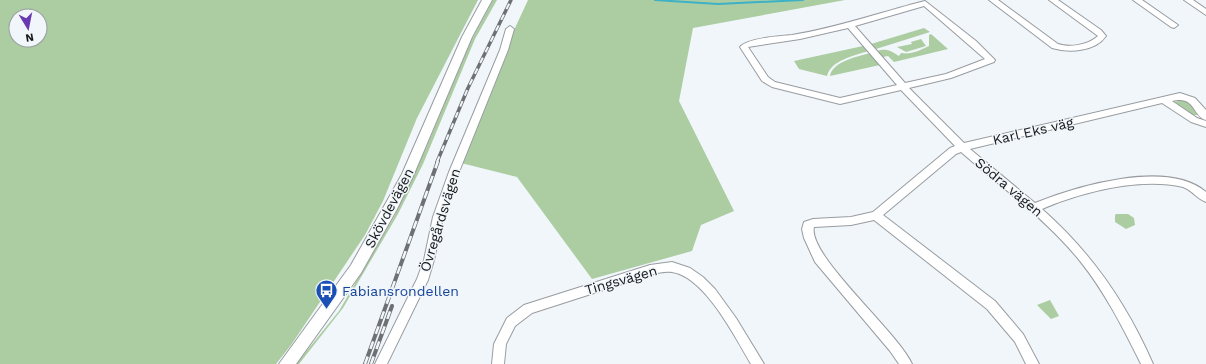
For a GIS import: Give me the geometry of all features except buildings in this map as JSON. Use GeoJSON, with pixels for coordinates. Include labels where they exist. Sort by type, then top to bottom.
{"type":"FeatureCollection","features":[{"type":"Feature","properties":{"kind":"main road","name":"Skövdevägen"},"geometry":{"type":"LineString","coordinates":[[287,364],[356,269],[392,205],[408,174],[467,37],[487,0]]}},
{"type":"Feature","properties":{"kind":"street"},"geometry":{"type":"LineString","coordinates":[[993,0],[1055,46],[1064,50],[1073,50],[1100,40],[1102,36],[1098,32],[1053,0]]}},
{"type":"Feature","properties":{"kind":"street"},"geometry":{"type":"LineString","coordinates":[[1137,0],[1174,25]]}},
{"type":"Feature","properties":{"kind":"street"},"geometry":{"type":"LineString","coordinates":[[1188,0],[1206,13]]}},
{"type":"Feature","properties":{"kind":"street"},"geometry":{"type":"LineString","coordinates":[[925,3],[973,42],[991,60],[954,74],[840,101],[772,84],[765,79],[744,47],[747,44],[800,36],[850,25],[925,3]]}},
{"type":"Feature","properties":{"kind":"street","name":"Södra vägen"},"geometry":{"type":"LineString","coordinates":[[850,25],[938,124],[962,147],[1034,208],[1072,244],[1103,283],[1126,321],[1147,364]]}},
{"type":"Feature","properties":{"kind":"street","name":"Övregårdsvägen"},"geometry":{"type":"LineString","coordinates":[[381,364],[427,267],[438,217],[454,172],[504,50],[510,29]]}},
{"type":"Feature","properties":{"kind":"street","name":"Karl Eks väg"},"geometry":{"type":"LineString","coordinates":[[876,215],[953,151],[962,147],[1164,100],[1184,97],[1195,104],[1206,117]]}},
{"type":"Feature","properties":{"kind":"street"},"geometry":{"type":"LineString","coordinates":[[1164,100],[1194,120],[1206,124]]}},
{"type":"Feature","properties":{"kind":"street"},"geometry":{"type":"LineString","coordinates":[[1034,208],[1083,190],[1122,183],[1145,181],[1176,182],[1187,185],[1206,198]]}},
{"type":"Feature","properties":{"kind":"street"},"geometry":{"type":"LineString","coordinates":[[906,364],[894,347],[819,259],[807,231],[808,225],[813,223],[851,221],[876,215],[991,305],[1019,338],[1033,364]]}},
{"type":"Feature","properties":{"kind":"street","name":"Tingsvägen"},"geometry":{"type":"LineString","coordinates":[[498,364],[500,344],[511,322],[528,309],[650,270],[671,266],[689,273],[708,287],[758,364]]}},
{"type":"Feature","properties":{"kind":"green space"},"geometry":{"type":"Polygon","coordinates":[[[0,0],[478,0],[417,118],[383,201],[365,235],[291,345],[276,364],[0,364],[0,0]]]}},
{"type":"Feature","properties":{"kind":"green space"},"geometry":{"type":"Polygon","coordinates":[[[493,0],[497,0],[475,39],[423,164],[398,214],[343,308],[299,364],[296,364],[339,311],[395,215],[426,148],[471,41],[493,0]]]}},
{"type":"Feature","properties":{"kind":"green space"},"geometry":{"type":"Polygon","coordinates":[[[528,0],[845,0],[693,28],[679,101],[734,211],[701,225],[692,251],[592,279],[517,177],[461,163],[509,41],[528,0]]]}},
{"type":"Feature","properties":{"kind":"green space"},"geometry":{"type":"Polygon","coordinates":[[[924,28],[930,32],[876,49],[871,44],[924,28]]]}},
{"type":"Feature","properties":{"kind":"green space"},"geometry":{"type":"Polygon","coordinates":[[[931,34],[948,49],[894,62],[888,56],[883,57],[877,51],[889,50],[899,56],[901,53],[916,52],[929,46],[929,35],[931,34]]]}},
{"type":"Feature","properties":{"kind":"green space"},"geometry":{"type":"Polygon","coordinates":[[[921,39],[926,46],[906,52],[897,47],[912,44],[911,42],[921,39]]]}},
{"type":"Feature","properties":{"kind":"green space"},"geometry":{"type":"Polygon","coordinates":[[[863,46],[868,51],[838,62],[829,71],[827,76],[799,69],[794,61],[863,46]]]}},
{"type":"Feature","properties":{"kind":"green space"},"geometry":{"type":"Polygon","coordinates":[[[870,53],[880,65],[830,76],[836,67],[846,60],[870,53]]]}},
{"type":"Feature","properties":{"kind":"green space"},"geometry":{"type":"Polygon","coordinates":[[[1184,100],[1191,104],[1199,115],[1191,115],[1174,102],[1184,100]]]}},
{"type":"Feature","properties":{"kind":"green space"},"geometry":{"type":"Polygon","coordinates":[[[1116,214],[1128,214],[1134,218],[1135,225],[1126,229],[1115,222],[1116,214]]]}},
{"type":"Feature","properties":{"kind":"green space"},"geometry":{"type":"Polygon","coordinates":[[[1050,300],[1059,316],[1051,319],[1037,305],[1050,300]]]}},
{"type":"Feature","properties":{"kind":"waterway"},"geometry":{"type":"LineString","coordinates":[[655,0],[718,4],[803,0]]}},
{"type":"Feature","properties":{"kind":"railway"},"geometry":{"type":"LineString","coordinates":[[437,162],[468,88],[511,0]]}},
{"type":"Feature","properties":{"kind":"railway"},"geometry":{"type":"LineString","coordinates":[[365,364],[438,161]]}},
{"type":"Feature","properties":{"kind":"railway"},"geometry":{"type":"LineString","coordinates":[[371,364],[392,306]]}},
{"type":"Feature","properties":{"kind":"place","name":"Fabiansrondellen"},"geometry":{"type":"Point","coordinates":[326,310]}}]}
